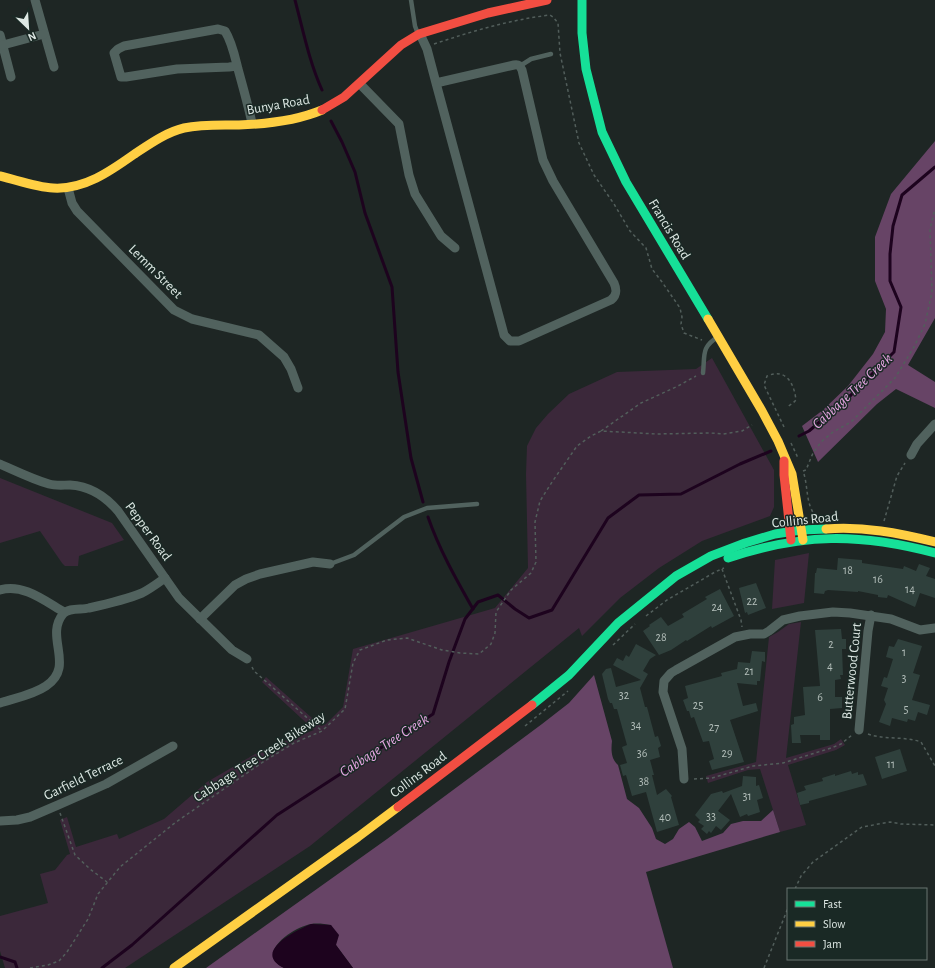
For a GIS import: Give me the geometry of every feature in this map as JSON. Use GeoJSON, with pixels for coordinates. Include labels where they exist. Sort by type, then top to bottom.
{"type":"FeatureCollection","features":[{"type":"Feature","properties":{"kind":"street"},"geometry":{"type":"LineString","coordinates":[[34,0],[54,67]]}},
{"type":"Feature","properties":{"kind":"street","name":"Bunya Road"},"geometry":{"type":"LineString","coordinates":[[0,176],[54,188],[68,188],[83,184],[99,177],[164,136],[180,129],[207,125],[232,125],[281,121],[310,115],[333,104],[351,92],[402,45],[419,34],[512,6],[547,0]]}},
{"type":"Feature","properties":{"kind":"street","name":"Francis Road"},"geometry":{"type":"LineString","coordinates":[[582,0],[582,33],[586,69],[602,132],[626,182],[773,430],[792,474],[802,535]]}},
{"type":"Feature","properties":{"kind":"street"},"geometry":{"type":"LineString","coordinates":[[237,66],[178,69],[121,77],[114,53],[124,46],[218,29],[225,31],[229,37],[237,66],[252,123]]}},
{"type":"Feature","properties":{"kind":"street"},"geometry":{"type":"LineString","coordinates":[[2,45],[44,34]]}},
{"type":"Feature","properties":{"kind":"street"},"geometry":{"type":"LineString","coordinates":[[419,34],[426,46],[504,335],[510,341],[519,340],[611,300],[616,291],[614,283],[548,172],[543,160],[524,75],[520,66],[514,65],[436,82]]}},
{"type":"Feature","properties":{"kind":"street"},"geometry":{"type":"LineString","coordinates":[[0,35],[12,77]]}},
{"type":"Feature","properties":{"kind":"street"},"geometry":{"type":"LineString","coordinates":[[360,84],[400,124],[414,194],[441,236],[455,248]]}},
{"type":"Feature","properties":{"kind":"street","name":"Lemm Street"},"geometry":{"type":"LineString","coordinates":[[68,188],[72,203],[77,211],[174,310],[192,319],[260,335],[284,357],[291,369],[298,388]]}},
{"type":"Feature","properties":{"kind":"street"},"geometry":{"type":"LineString","coordinates":[[911,455],[917,444],[935,424]]}},
{"type":"Feature","properties":{"kind":"street","name":"Francis Road"},"geometry":{"type":"LineString","coordinates":[[784,455],[784,475],[790,536]]}},
{"type":"Feature","properties":{"kind":"street","name":"Pepper Road"},"geometry":{"type":"LineString","coordinates":[[0,464],[49,484],[79,486],[103,497],[118,511],[179,598],[232,650],[247,659]]}},
{"type":"Feature","properties":{"kind":"street","name":"Collins Road"},"geometry":{"type":"LineString","coordinates":[[174,968],[358,837],[534,704],[569,675],[618,623],[665,586],[730,557],[769,545],[790,536],[834,528],[898,533],[935,542]]}},
{"type":"Feature","properties":{"kind":"street","name":"Collins Road"},"geometry":{"type":"LineString","coordinates":[[802,535],[866,538],[898,543],[935,553]]}},
{"type":"Feature","properties":{"kind":"street"},"geometry":{"type":"LineString","coordinates":[[200,620],[207,611],[235,584],[246,579],[260,574],[313,562],[330,564]]}},
{"type":"Feature","properties":{"kind":"street"},"geometry":{"type":"LineString","coordinates":[[0,703],[33,692],[46,686],[54,679],[59,671],[61,661],[56,628],[57,622],[64,612],[71,609],[87,609],[111,603],[143,592],[165,578]]}},
{"type":"Feature","properties":{"kind":"street"},"geometry":{"type":"LineString","coordinates":[[0,590],[18,588],[64,612]]}},
{"type":"Feature","properties":{"kind":"street"},"geometry":{"type":"LineString","coordinates":[[684,779],[682,749],[663,692],[664,681],[671,673],[735,637],[764,634],[783,620],[800,616],[833,612],[871,615],[899,621],[920,630],[935,628]]}},
{"type":"Feature","properties":{"kind":"street","name":"Butterwood Court"},"geometry":{"type":"LineString","coordinates":[[859,730],[868,631],[871,615]]}},
{"type":"Feature","properties":{"kind":"street","name":"Garfield Terrace"},"geometry":{"type":"LineString","coordinates":[[0,821],[17,820],[30,817],[58,806],[106,784],[174,746]]}},
{"type":"Feature","properties":{"kind":"lane"},"geometry":{"type":"LineString","coordinates":[[410,0],[415,26],[419,34]]}},
{"type":"Feature","properties":{"kind":"lane"},"geometry":{"type":"LineString","coordinates":[[520,66],[531,59],[551,54]]}},
{"type":"Feature","properties":{"kind":"lane"},"geometry":{"type":"LineString","coordinates":[[703,373],[705,350],[707,345],[718,336]]}},
{"type":"Feature","properties":{"kind":"lane"},"geometry":{"type":"LineString","coordinates":[[330,564],[354,555],[404,516],[427,508],[477,504]]}},
{"type":"Feature","properties":{"kind":"path"},"geometry":{"type":"LineString","coordinates":[[426,46],[492,25],[524,18],[550,15],[553,17],[558,26],[560,53],[570,93],[579,143],[585,158],[626,225],[646,248],[652,269],[680,308],[682,317],[681,324],[684,333],[706,342]]}},
{"type":"Feature","properties":{"kind":"path"},"geometry":{"type":"LineString","coordinates":[[803,471],[806,470],[813,453],[821,442],[833,432],[850,422],[895,378],[914,347],[925,324],[932,292],[930,230],[935,209]]}},
{"type":"Feature","properties":{"kind":"path","name":"Cabbage Tree Creek Bikeway"},"geometry":{"type":"LineString","coordinates":[[30,968],[48,965],[59,961],[67,952],[88,919],[98,894],[120,867],[176,822],[263,762],[294,743],[322,731],[345,709],[353,663],[360,650],[387,640],[407,638],[442,650],[460,653],[479,654],[491,644],[495,634],[496,612],[511,590],[531,573],[536,562],[535,522],[540,501],[577,446],[641,403],[703,373]]}},
{"type":"Feature","properties":{"kind":"path"},"geometry":{"type":"LineString","coordinates":[[785,430],[764,385],[767,376],[774,373],[783,374],[788,378],[796,400],[787,407]]}},
{"type":"Feature","properties":{"kind":"path"},"geometry":{"type":"LineString","coordinates":[[601,431],[657,434],[723,434],[742,431],[752,425]]}},
{"type":"Feature","properties":{"kind":"path"},"geometry":{"type":"LineString","coordinates":[[789,437],[796,451],[800,464]]}},
{"type":"Feature","properties":{"kind":"path"},"geometry":{"type":"LineString","coordinates":[[884,521],[897,476],[911,455]]}},
{"type":"Feature","properties":{"kind":"path"},"geometry":{"type":"LineString","coordinates":[[801,468],[807,485],[810,508],[814,514]]}},
{"type":"Feature","properties":{"kind":"path"},"geometry":{"type":"LineString","coordinates":[[643,618],[667,600],[728,567]]}},
{"type":"Feature","properties":{"kind":"path"},"geometry":{"type":"LineString","coordinates":[[722,569],[741,620],[743,635]]}},
{"type":"Feature","properties":{"kind":"path"},"geometry":{"type":"LineString","coordinates":[[611,647],[637,622]]}},
{"type":"Feature","properties":{"kind":"path"},"geometry":{"type":"LineString","coordinates":[[247,659],[254,671],[322,731]]}},
{"type":"Feature","properties":{"kind":"path"},"geometry":{"type":"LineString","coordinates":[[684,779],[712,778],[753,766],[783,763],[841,744],[859,730],[878,737],[916,740],[921,742],[935,766]]}},
{"type":"Feature","properties":{"kind":"path"},"geometry":{"type":"LineString","coordinates":[[58,806],[75,855],[90,869],[108,882]]}},
{"type":"Feature","properties":{"kind":"path"},"geometry":{"type":"LineString","coordinates":[[795,888],[801,876],[813,862],[862,827],[890,822],[900,824],[935,825]]}},
{"type":"Feature","properties":{"kind":"path"},"geometry":{"type":"LineString","coordinates":[[764,968],[787,910]]}},
{"type":"Feature","properties":{"kind":"shaded area"},"geometry":{"type":"Polygon","coordinates":[[[935,141],[935,318],[908,365],[935,382],[935,408],[896,389],[877,404],[818,462],[802,426],[823,410],[848,386],[873,354],[885,332],[886,309],[875,281],[875,237],[891,194],[935,141]]]}},
{"type":"Feature","properties":{"kind":"shaded area"},"geometry":{"type":"Polygon","coordinates":[[[712,358],[774,470],[774,507],[770,516],[702,541],[659,568],[620,598],[582,636],[579,628],[310,846],[125,968],[5,968],[0,951],[0,916],[48,903],[40,874],[55,870],[67,855],[70,854],[60,820],[67,817],[76,847],[117,834],[119,839],[164,819],[207,782],[262,750],[314,730],[262,682],[266,677],[321,726],[326,724],[343,707],[353,649],[495,608],[528,568],[526,474],[527,446],[536,428],[548,414],[569,394],[617,372],[696,369],[712,358]]]}},
{"type":"Feature","properties":{"kind":"shaded area"},"geometry":{"type":"Polygon","coordinates":[[[0,478],[112,523],[124,540],[79,556],[78,566],[65,566],[40,531],[0,543],[0,478]]]}},
{"type":"Feature","properties":{"kind":"shaded area"},"geometry":{"type":"Polygon","coordinates":[[[809,553],[804,603],[772,609],[775,560],[809,553]]]}},
{"type":"Feature","properties":{"kind":"shaded area"},"geometry":{"type":"Polygon","coordinates":[[[801,622],[786,758],[834,744],[841,739],[845,745],[836,750],[788,765],[806,825],[780,832],[760,769],[748,770],[708,783],[706,776],[756,762],[769,637],[789,624],[801,622]]]}},
{"type":"Feature","properties":{"kind":"shaded area"},"geometry":{"type":"Polygon","coordinates":[[[594,675],[612,741],[613,757],[618,765],[627,799],[639,808],[652,828],[656,839],[665,844],[673,839],[679,829],[689,822],[695,827],[702,841],[723,833],[731,824],[743,821],[761,821],[773,810],[780,832],[646,872],[673,968],[353,968],[336,945],[331,925],[311,924],[295,930],[287,935],[275,948],[273,955],[276,962],[284,968],[206,968],[387,839],[542,724],[569,703],[594,675]]]}},
{"type":"Feature","properties":{"kind":"shaded area"},"geometry":{"type":"Polygon","coordinates":[[[311,924],[331,925],[339,935],[336,945],[353,968],[284,968],[275,962],[272,955],[274,949],[280,942],[296,931],[311,924]]]}},
{"type":"Feature","properties":{"kind":"building"},"geometry":{"type":"Polygon","coordinates":[[[838,558],[862,560],[862,563],[903,569],[904,566],[916,571],[919,564],[930,568],[926,576],[935,579],[935,598],[920,593],[915,607],[888,595],[887,598],[858,591],[828,590],[825,591],[824,594],[814,593],[815,573],[817,568],[837,570],[838,558]]]}},
{"type":"Feature","properties":{"kind":"building"},"geometry":{"type":"Polygon","coordinates":[[[756,583],[766,608],[748,615],[747,612],[745,613],[739,588],[756,583]]]}},
{"type":"Feature","properties":{"kind":"building"},"geometry":{"type":"Polygon","coordinates":[[[720,589],[734,616],[712,628],[711,626],[671,650],[659,655],[643,631],[661,617],[668,626],[684,617],[682,614],[707,599],[705,597],[720,589]]]}},
{"type":"Feature","properties":{"kind":"building"},"geometry":{"type":"Polygon","coordinates":[[[841,629],[842,639],[846,639],[846,649],[842,649],[843,675],[840,675],[841,679],[835,680],[835,697],[842,697],[842,708],[830,709],[830,740],[820,740],[820,735],[800,735],[801,743],[792,743],[791,725],[794,724],[794,717],[805,715],[803,687],[820,686],[815,630],[841,629]]]}},
{"type":"Feature","properties":{"kind":"building"},"geometry":{"type":"Polygon","coordinates":[[[898,639],[922,646],[913,673],[920,675],[912,700],[930,705],[927,715],[918,712],[915,721],[908,719],[907,722],[892,718],[890,726],[879,722],[886,704],[884,700],[888,688],[881,686],[884,677],[887,678],[893,659],[886,657],[889,646],[894,647],[898,639]]]}},
{"type":"Feature","properties":{"kind":"building"},"geometry":{"type":"Polygon","coordinates":[[[636,644],[656,655],[650,659],[643,671],[648,674],[640,688],[655,737],[658,736],[661,746],[658,748],[660,757],[650,760],[657,795],[666,789],[672,796],[671,797],[679,825],[657,832],[646,792],[632,796],[626,775],[623,776],[620,765],[627,763],[622,747],[627,745],[617,709],[614,709],[612,703],[610,703],[608,699],[602,674],[606,669],[611,668],[616,687],[641,680],[613,665],[617,658],[623,661],[626,655],[629,657],[636,644]]]}},
{"type":"Feature","properties":{"kind":"building"},"geometry":{"type":"Polygon","coordinates":[[[752,651],[765,652],[765,662],[762,661],[760,681],[757,681],[757,685],[737,683],[743,706],[756,703],[758,711],[730,720],[744,762],[712,770],[709,761],[714,759],[709,741],[703,742],[694,717],[691,718],[683,700],[688,698],[685,686],[722,676],[721,673],[737,669],[738,662],[750,663],[752,651]]]}},
{"type":"Feature","properties":{"kind":"building"},"geometry":{"type":"Polygon","coordinates":[[[900,749],[907,771],[882,779],[875,757],[900,749]]]}},
{"type":"Feature","properties":{"kind":"building"},"geometry":{"type":"Polygon","coordinates":[[[851,771],[852,774],[858,772],[858,775],[863,774],[867,785],[809,801],[809,803],[800,805],[797,793],[806,790],[804,786],[823,781],[822,778],[851,771]]]}},
{"type":"Feature","properties":{"kind":"building"},"geometry":{"type":"Polygon","coordinates":[[[743,776],[756,777],[756,786],[759,785],[763,798],[757,800],[760,812],[748,816],[747,814],[740,817],[731,794],[718,811],[730,820],[721,830],[716,826],[711,833],[709,831],[707,834],[701,829],[704,826],[698,822],[700,820],[695,815],[711,794],[722,791],[723,793],[742,786],[743,776]]]}},
{"type":"Feature","properties":{"kind":"waterway"},"geometry":{"type":"LineString","coordinates":[[295,0],[310,57],[322,90]]}},
{"type":"Feature","properties":{"kind":"waterway"},"geometry":{"type":"LineString","coordinates":[[331,121],[355,172],[365,213],[392,287],[398,372],[411,458],[423,502]]}},
{"type":"Feature","properties":{"kind":"waterway","name":"Cabbage Tree Creek"},"geometry":{"type":"LineString","coordinates":[[799,436],[809,431],[851,395],[894,352],[901,307],[890,281],[890,254],[893,226],[902,195],[935,167]]}},
{"type":"Feature","properties":{"kind":"waterway","name":"Cabbage Tree Creek"},"geometry":{"type":"LineString","coordinates":[[102,968],[132,945],[277,815],[433,714],[449,662],[465,619],[478,602],[498,595],[529,618],[552,610],[608,518],[639,495],[681,494],[740,464],[771,451]]}},
{"type":"Feature","properties":{"kind":"waterway"},"geometry":{"type":"LineString","coordinates":[[428,517],[432,529],[454,575],[473,609]]}},
{"type":"Feature","properties":{"kind":"waterway","name":"Cabbage Tree Creek"},"geometry":{"type":"LineString","coordinates":[[0,957],[15,962],[17,968]]}},
{"type":"Feature","properties":{"kind":"traffic: fast"},"geometry":{"type":"LineString","coordinates":[[582,0],[582,33],[586,69],[602,132],[626,182],[708,319]]}},
{"type":"Feature","properties":{"kind":"traffic: fast"},"geometry":{"type":"LineString","coordinates":[[532,705],[569,675],[618,623],[676,576],[711,556],[745,543],[775,534],[801,530],[826,529]]}},
{"type":"Feature","properties":{"kind":"traffic: fast"},"geometry":{"type":"LineString","coordinates":[[728,558],[781,544],[806,540],[831,539],[856,539],[881,542],[907,546],[935,553]]}},
{"type":"Feature","properties":{"kind":"traffic: slow"},"geometry":{"type":"LineString","coordinates":[[0,176],[33,185],[53,188],[76,186],[98,178],[165,135],[184,128],[205,125],[271,123],[302,117],[322,110]]}},
{"type":"Feature","properties":{"kind":"traffic: slow"},"geometry":{"type":"LineString","coordinates":[[708,319],[778,441],[792,474],[803,540]]}},
{"type":"Feature","properties":{"kind":"traffic: slow"},"geometry":{"type":"LineString","coordinates":[[826,529],[867,529],[935,542]]}},
{"type":"Feature","properties":{"kind":"traffic: slow"},"geometry":{"type":"LineString","coordinates":[[174,968],[398,807]]}},
{"type":"Feature","properties":{"kind":"traffic: jam"},"geometry":{"type":"LineString","coordinates":[[322,110],[344,97],[401,45],[419,34],[488,13],[547,0]]}},
{"type":"Feature","properties":{"kind":"traffic: jam"},"geometry":{"type":"LineString","coordinates":[[784,461],[784,475],[791,540]]}},
{"type":"Feature","properties":{"kind":"traffic: jam"},"geometry":{"type":"LineString","coordinates":[[398,807],[532,705]]}}]}
